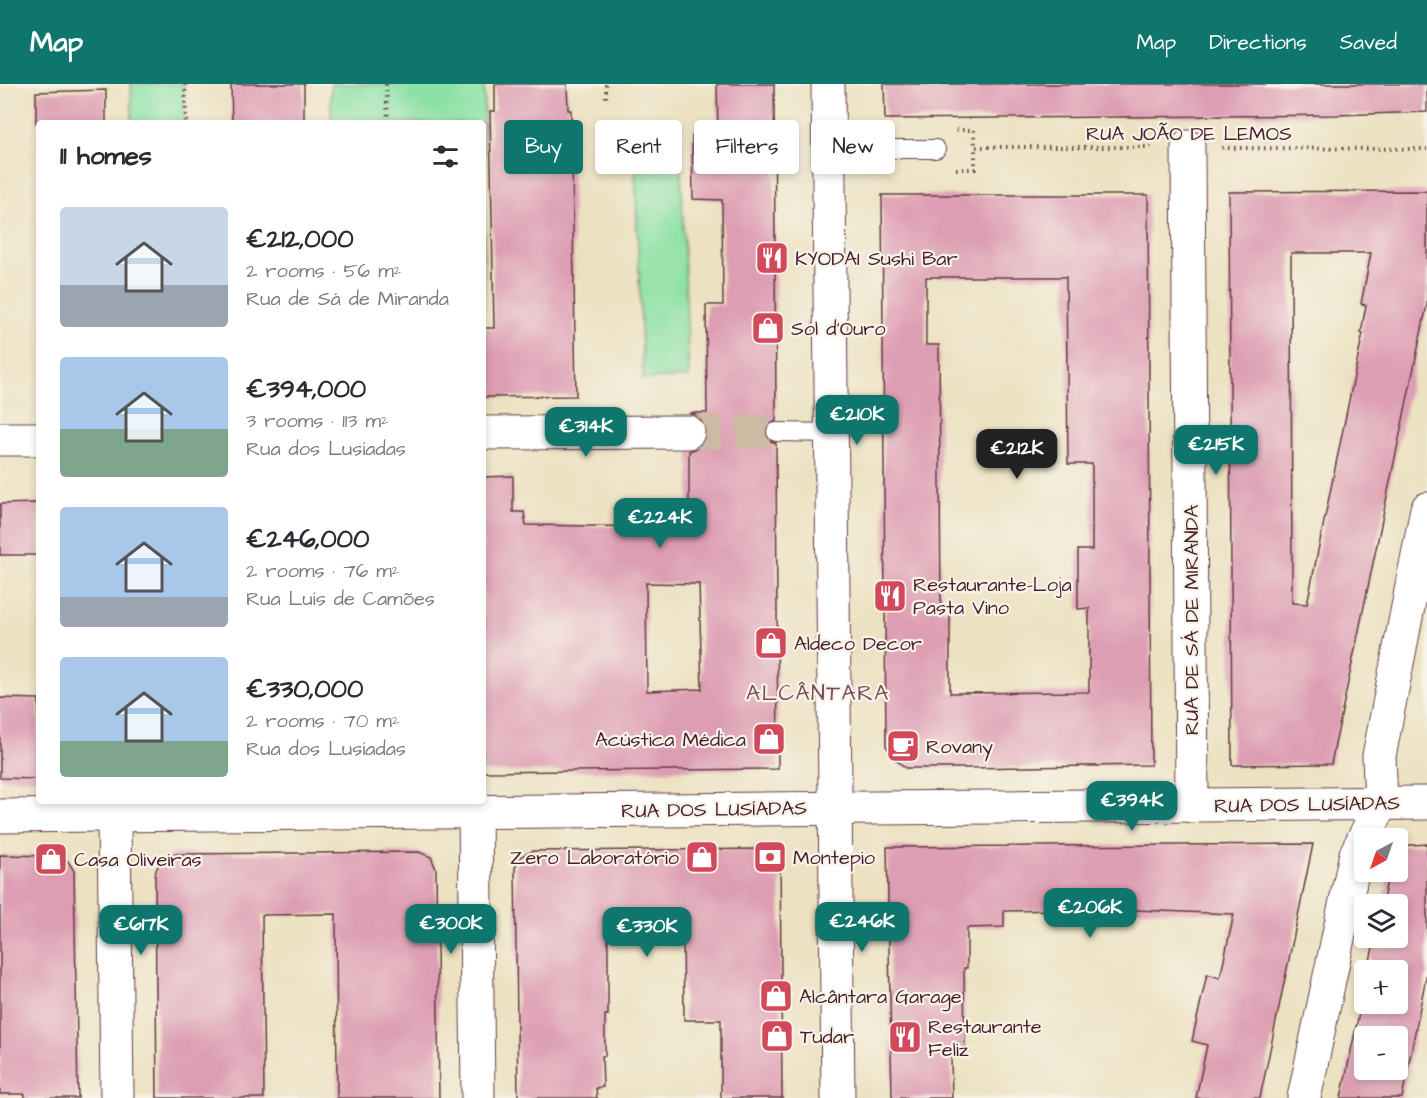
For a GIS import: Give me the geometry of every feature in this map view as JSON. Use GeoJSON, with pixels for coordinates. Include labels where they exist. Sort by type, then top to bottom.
{"type":"FeatureCollection","features":[{"type":"Feature","properties":{"kind":"street"},"geometry":{"type":"LineString","coordinates":[[828,84],[829,120]]}},
{"type":"Feature","properties":{"kind":"street","name":"RUA DE SÁ DE MIRANDA"},"geometry":{"type":"LineString","coordinates":[[1188,147],[1192,806]]}},
{"type":"Feature","properties":{"kind":"street"},"geometry":{"type":"LineString","coordinates":[[829,174],[838,1098]]}},
{"type":"Feature","properties":{"kind":"street"},"geometry":{"type":"LineString","coordinates":[[486,434],[688,432]]}},
{"type":"Feature","properties":{"kind":"street"},"geometry":{"type":"LineString","coordinates":[[0,439],[36,438]]}},
{"type":"Feature","properties":{"kind":"street"},"geometry":{"type":"LineString","coordinates":[[1304,1098],[1356,854],[1381,804],[1379,756],[1427,509]]}},
{"type":"Feature","properties":{"kind":"street","name":"RUA DOS LUSÍADAS"},"geometry":{"type":"LineString","coordinates":[[0,816],[1427,803]]}},
{"type":"Feature","properties":{"kind":"street"},"geometry":{"type":"LineString","coordinates":[[475,812],[478,1098]]}},
{"type":"Feature","properties":{"kind":"street"},"geometry":{"type":"LineString","coordinates":[[114,815],[117,1098]]}},
{"type":"Feature","properties":{"kind":"lane"},"geometry":{"type":"LineString","coordinates":[[895,149],[936,149]]}},
{"type":"Feature","properties":{"kind":"lane"},"geometry":{"type":"LineString","coordinates":[[776,432],[832,433]]}},
{"type":"Feature","properties":{"kind":"path"},"geometry":{"type":"LineString","coordinates":[[185,84],[186,120]]}},
{"type":"Feature","properties":{"kind":"path"},"geometry":{"type":"LineString","coordinates":[[386,84],[388,120]]}},
{"type":"Feature","properties":{"kind":"path"},"geometry":{"type":"LineString","coordinates":[[606,84],[606,98]]}},
{"type":"Feature","properties":{"kind":"path","name":"RUA JOÃO DE LEMOS"},"geometry":{"type":"LineString","coordinates":[[952,169],[975,169],[975,147],[1427,149]]}},
{"type":"Feature","properties":{"kind":"green space"},"geometry":{"type":"Polygon","coordinates":[[[131,84],[184,84],[185,120],[132,120],[131,84]]]}},
{"type":"Feature","properties":{"kind":"green space"},"geometry":{"type":"Polygon","coordinates":[[[331,84],[484,84],[484,120],[331,120],[331,84]]]}},
{"type":"Feature","properties":{"kind":"green space"},"geometry":{"type":"Polygon","coordinates":[[[635,174],[681,174],[689,377],[643,379],[635,174]]]}},
{"type":"Feature","properties":{"kind":"building"},"geometry":{"type":"Polygon","coordinates":[[[231,84],[304,84],[304,120],[232,120],[231,84]]]}},
{"type":"Feature","properties":{"kind":"building"},"geometry":{"type":"Polygon","coordinates":[[[495,84],[567,84],[568,110],[571,110],[571,120],[504,120],[504,174],[572,174],[576,396],[486,397],[486,328],[494,328],[490,111],[495,111],[495,84]]]}},
{"type":"Feature","properties":{"kind":"building"},"geometry":{"type":"Polygon","coordinates":[[[717,84],[774,84],[774,120],[718,120],[717,84]]]}},
{"type":"Feature","properties":{"kind":"building"},"geometry":{"type":"Polygon","coordinates":[[[884,84],[1427,84],[1427,112],[1336,115],[885,119],[884,84]]]}},
{"type":"Feature","properties":{"kind":"building"},"geometry":{"type":"Polygon","coordinates":[[[106,90],[106,120],[36,120],[36,92],[106,90]]]}},
{"type":"Feature","properties":{"kind":"building"},"geometry":{"type":"Polygon","coordinates":[[[692,136],[694,136],[694,174],[775,174],[776,421],[767,426],[765,432],[770,441],[776,443],[778,769],[486,772],[486,477],[513,476],[513,512],[524,512],[526,525],[657,527],[656,515],[689,515],[689,451],[698,448],[704,442],[707,432],[704,422],[698,416],[689,413],[707,413],[706,305],[723,305],[722,200],[693,199],[692,136]],[[646,583],[647,691],[702,689],[699,584],[646,583]]]}},
{"type":"Feature","properties":{"kind":"building"},"geometry":{"type":"Polygon","coordinates":[[[1427,191],[1427,305],[1331,764],[1232,765],[1229,192],[1427,191]],[[1291,253],[1292,603],[1307,604],[1363,333],[1361,333],[1366,305],[1361,304],[1371,253],[1291,253]]]}},
{"type":"Feature","properties":{"kind":"building"},"geometry":{"type":"Polygon","coordinates":[[[882,195],[1148,195],[1151,765],[906,768],[895,759],[886,746],[882,195]],[[926,277],[926,345],[939,345],[941,610],[950,610],[950,693],[1089,692],[1089,608],[1078,609],[1078,550],[1092,550],[1092,464],[1068,464],[1066,277],[926,277]]]}},
{"type":"Feature","properties":{"kind":"building"},"geometry":{"type":"Polygon","coordinates":[[[36,503],[36,555],[0,555],[0,504],[36,503]]]}},
{"type":"Feature","properties":{"kind":"building"},"geometry":{"type":"Polygon","coordinates":[[[0,698],[36,699],[36,779],[0,778],[0,698]]]}},
{"type":"Feature","properties":{"kind":"building"},"geometry":{"type":"Polygon","coordinates":[[[1313,844],[1260,1098],[1196,1098],[1207,1045],[1192,1041],[1207,974],[1220,978],[1234,914],[1110,909],[1004,911],[1004,927],[967,928],[967,968],[964,968],[965,1057],[951,1058],[952,1098],[892,1098],[887,847],[1313,844]]]}},
{"type":"Feature","properties":{"kind":"building"},"geometry":{"type":"Polygon","coordinates":[[[1427,844],[1427,972],[1408,1068],[1408,1026],[1356,1026],[1359,1014],[1408,1014],[1408,960],[1370,960],[1373,948],[1408,948],[1408,894],[1384,894],[1387,882],[1408,882],[1408,845],[1427,844]]]}},
{"type":"Feature","properties":{"kind":"building"},"geometry":{"type":"Polygon","coordinates":[[[780,849],[782,1098],[721,1098],[721,1020],[684,1020],[683,930],[608,931],[608,1015],[605,1015],[605,1056],[602,1056],[603,1087],[596,1088],[597,1098],[518,1098],[515,868],[521,856],[533,851],[780,849]]]}},
{"type":"Feature","properties":{"kind":"building"},"geometry":{"type":"Polygon","coordinates":[[[419,852],[431,857],[436,869],[439,1098],[337,1098],[336,914],[262,915],[264,1098],[157,1098],[155,877],[161,861],[178,854],[419,852]]]}},
{"type":"Feature","properties":{"kind":"building"},"geometry":{"type":"Polygon","coordinates":[[[0,855],[59,856],[68,861],[74,871],[78,1098],[25,1098],[25,1094],[0,1094],[0,855]]]}},
{"type":"Feature","properties":{"kind":"building"},"geometry":{"type":"Polygon","coordinates":[[[1354,1037],[1354,1080],[1406,1080],[1402,1098],[1341,1098],[1354,1037]]]}},
{"type":"Feature","properties":{"kind":"tunnel"},"geometry":{"type":"LineString","coordinates":[[688,432],[776,432]]}},
{"type":"Feature","properties":{"kind":"place","name":"KYODAI Sushi Bar"},"geometry":{"type":"Point","coordinates":[772,258]}},
{"type":"Feature","properties":{"kind":"place","name":"Sol d'Ouro"},"geometry":{"type":"Point","coordinates":[768,328]}},
{"type":"Feature","properties":{"kind":"place","name":"Restaurante-Loja Pasta Vino"},"geometry":{"type":"Point","coordinates":[890,596]}},
{"type":"Feature","properties":{"kind":"place","name":"Aldeco Decor"},"geometry":{"type":"Point","coordinates":[771,643]}},
{"type":"Feature","properties":{"kind":"place","name":"Acústica Médica"},"geometry":{"type":"Point","coordinates":[769,739]}},
{"type":"Feature","properties":{"kind":"place","name":"Rovany"},"geometry":{"type":"Point","coordinates":[903,746]}},
{"type":"Feature","properties":{"kind":"place","name":"Zero Laboratório"},"geometry":{"type":"Point","coordinates":[702,857]}},
{"type":"Feature","properties":{"kind":"place","name":"Montepio"},"geometry":{"type":"Point","coordinates":[770,857]}},
{"type":"Feature","properties":{"kind":"place","name":"Casa Oliveiras"},"geometry":{"type":"Point","coordinates":[51,859]}},
{"type":"Feature","properties":{"kind":"place","name":"Alcântara Garage"},"geometry":{"type":"Point","coordinates":[776,996]}},
{"type":"Feature","properties":{"kind":"place","name":"Tudar"},"geometry":{"type":"Point","coordinates":[777,1036]}},
{"type":"Feature","properties":{"kind":"place","name":"Restaurante Feliz"},"geometry":{"type":"Point","coordinates":[905,1037]}},
{"type":"Feature","properties":{"kind":"district","name":"ALCÂNTARA"},"geometry":{"type":"Point","coordinates":[818,692]}}]}
